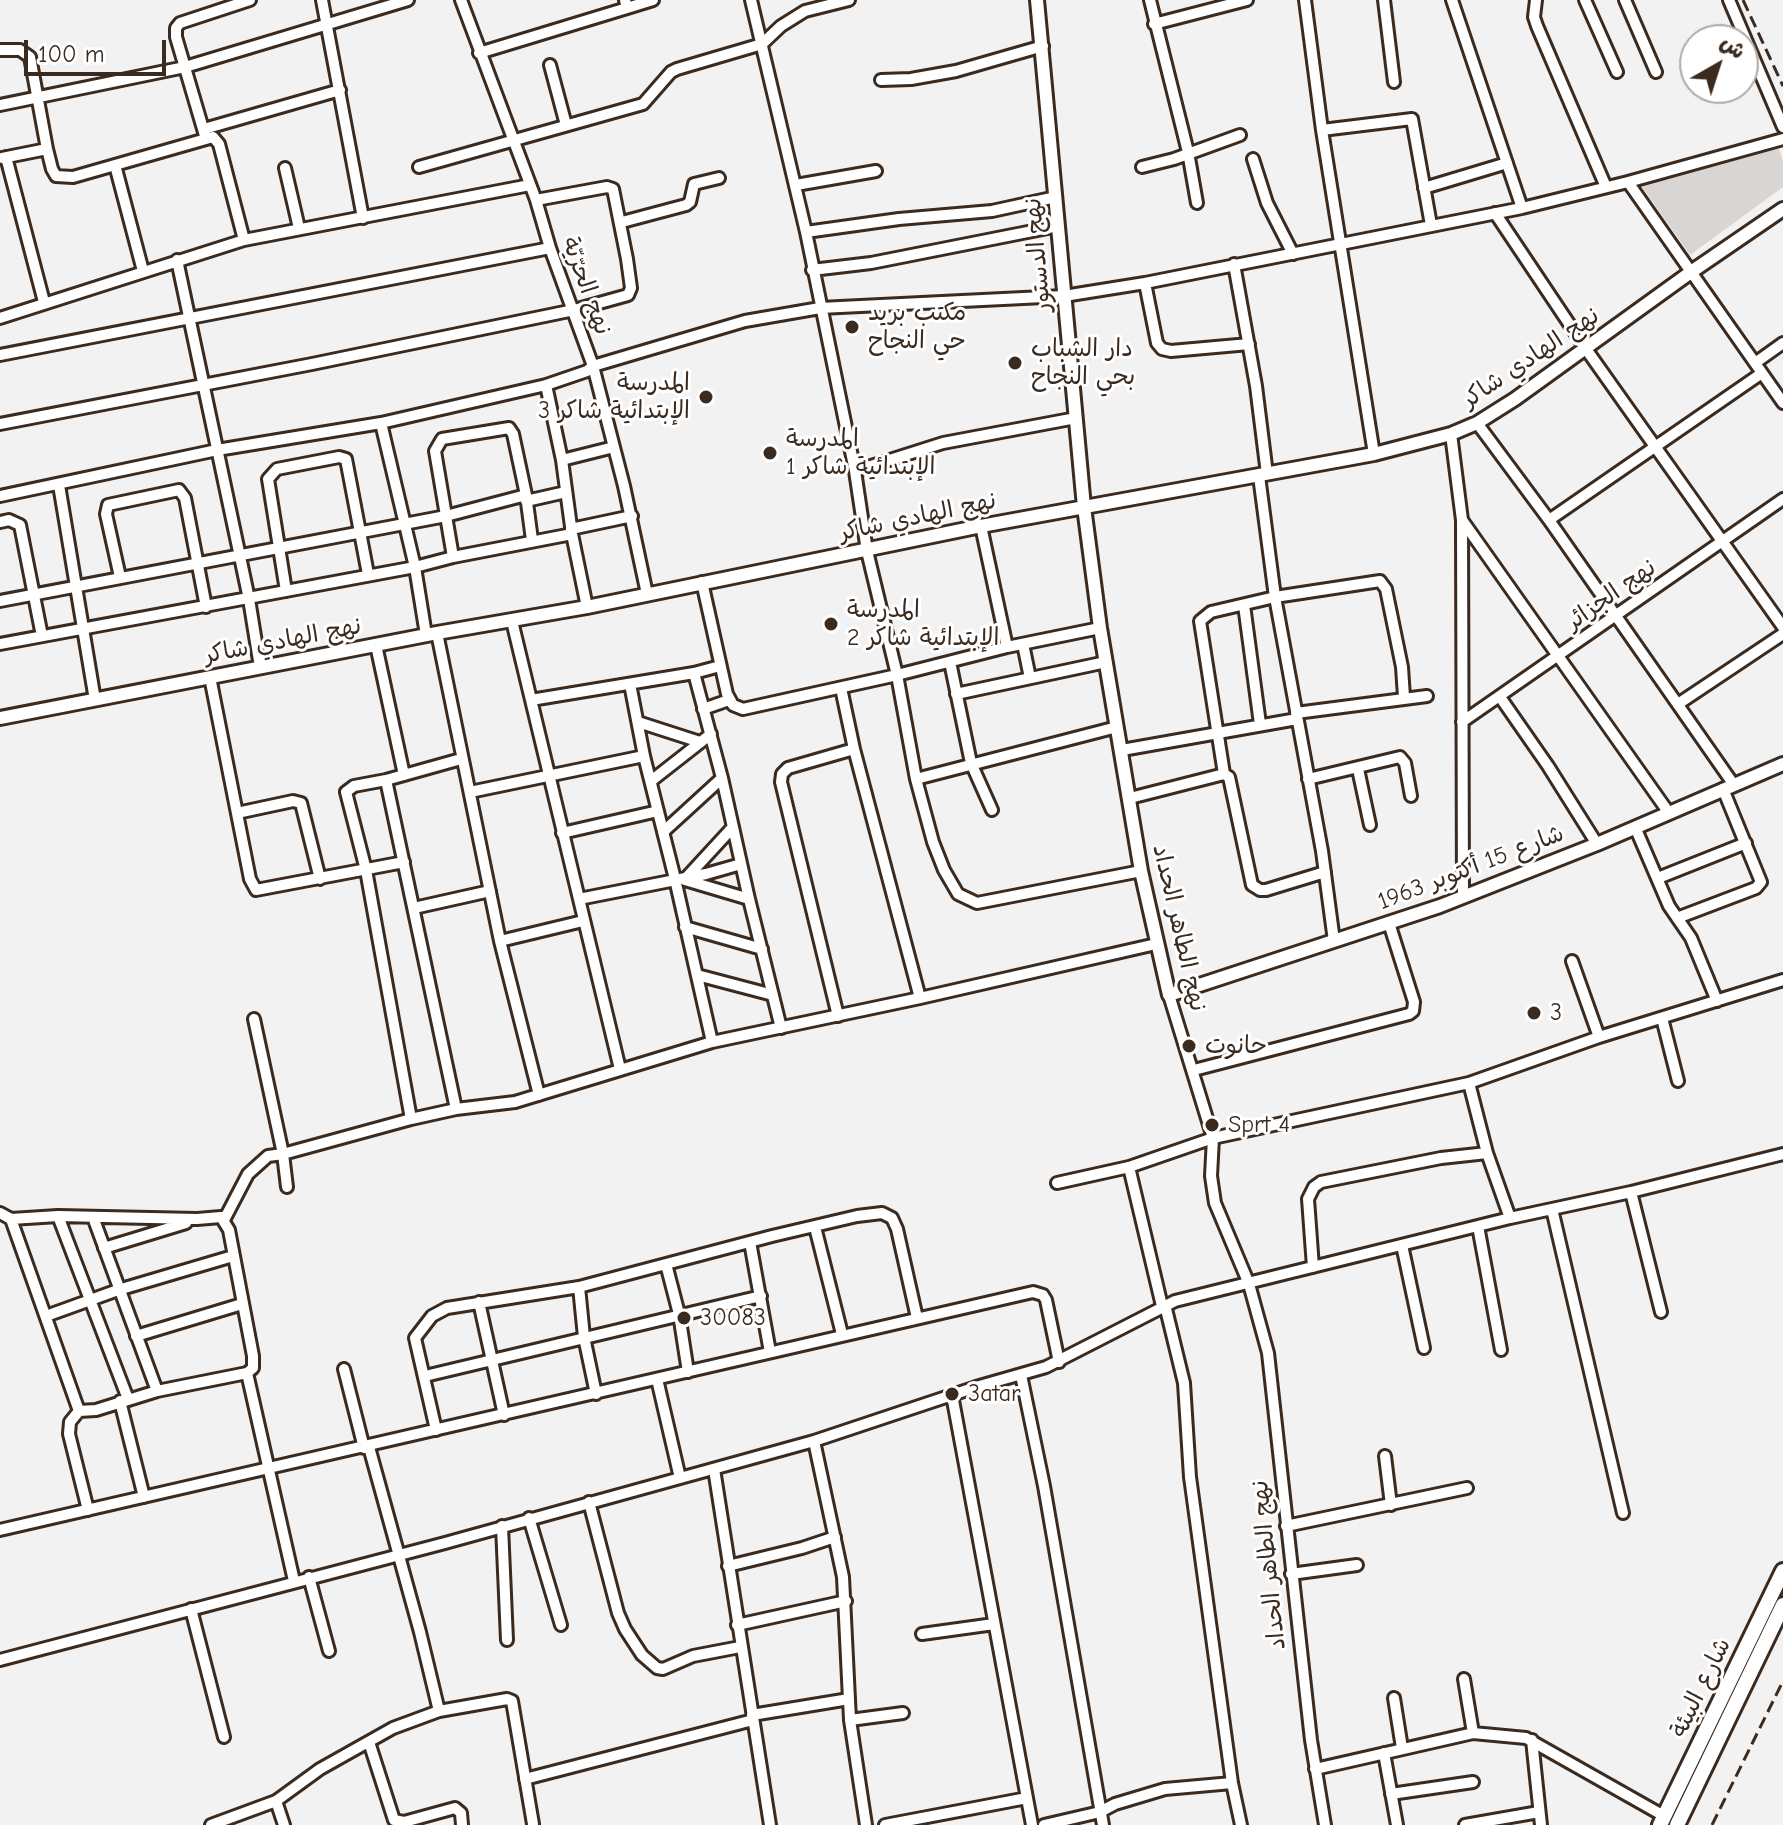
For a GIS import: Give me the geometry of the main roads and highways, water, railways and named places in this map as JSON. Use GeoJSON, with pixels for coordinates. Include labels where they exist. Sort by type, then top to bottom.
{"type":"FeatureCollection","features":[{"type":"Feature","properties":{"kind":"main road","name":"شارع البيئة"},"geometry":{"type":"LineString","coordinates":[[1677,1825],[1701,1776],[1718,1723],[1782,1575]]}},
{"type":"Feature","properties":{"kind":"main road","name":"شارع البيئة"},"geometry":{"type":"LineString","coordinates":[[1740,1676],[1783,1605]]}},
{"type":"Feature","properties":{"kind":"main road","name":"شارع البيئة"},"geometry":{"type":"LineString","coordinates":[[1662,1821],[1687,1769],[1718,1723]]}},
{"type":"Feature","properties":{"kind":"main road"},"geometry":{"type":"LineString","coordinates":[[1687,1769],[1701,1776]]}},
{"type":"Feature","properties":{"kind":"railway"},"geometry":{"type":"LineString","coordinates":[[1743,0],[1783,86]]}},
{"type":"Feature","properties":{"kind":"railway"},"geometry":{"type":"LineString","coordinates":[[1712,1825],[1783,1681]]}},
{"type":"Feature","properties":{"kind":"place","name":"مكتب بريد حي النجاح"},"geometry":{"type":"Point","coordinates":[852,327]}},
{"type":"Feature","properties":{"kind":"place","name":"دار الشباب بحي النجاح"},"geometry":{"type":"Point","coordinates":[1015,363]}},
{"type":"Feature","properties":{"kind":"place","name":"المدرسة الإبتدائية شاكر 3"},"geometry":{"type":"Point","coordinates":[706,397]}},
{"type":"Feature","properties":{"kind":"place","name":"المدرسة الإبتدائية شاكر 1"},"geometry":{"type":"Point","coordinates":[770,453]}},
{"type":"Feature","properties":{"kind":"place","name":"المدرسة الإبتدائية شاكر 2"},"geometry":{"type":"Point","coordinates":[831,624]}},
{"type":"Feature","properties":{"kind":"place","name":"3"},"geometry":{"type":"Point","coordinates":[1534,1013]}},
{"type":"Feature","properties":{"kind":"place","name":"حانوت"},"geometry":{"type":"Point","coordinates":[1189,1046]}},
{"type":"Feature","properties":{"kind":"place","name":"Sprt 4"},"geometry":{"type":"Point","coordinates":[1212,1125]}},
{"type":"Feature","properties":{"kind":"place","name":"30083"},"geometry":{"type":"Point","coordinates":[684,1318]}},
{"type":"Feature","properties":{"kind":"place","name":"3atar"},"geometry":{"type":"Point","coordinates":[952,1394]}}]}
